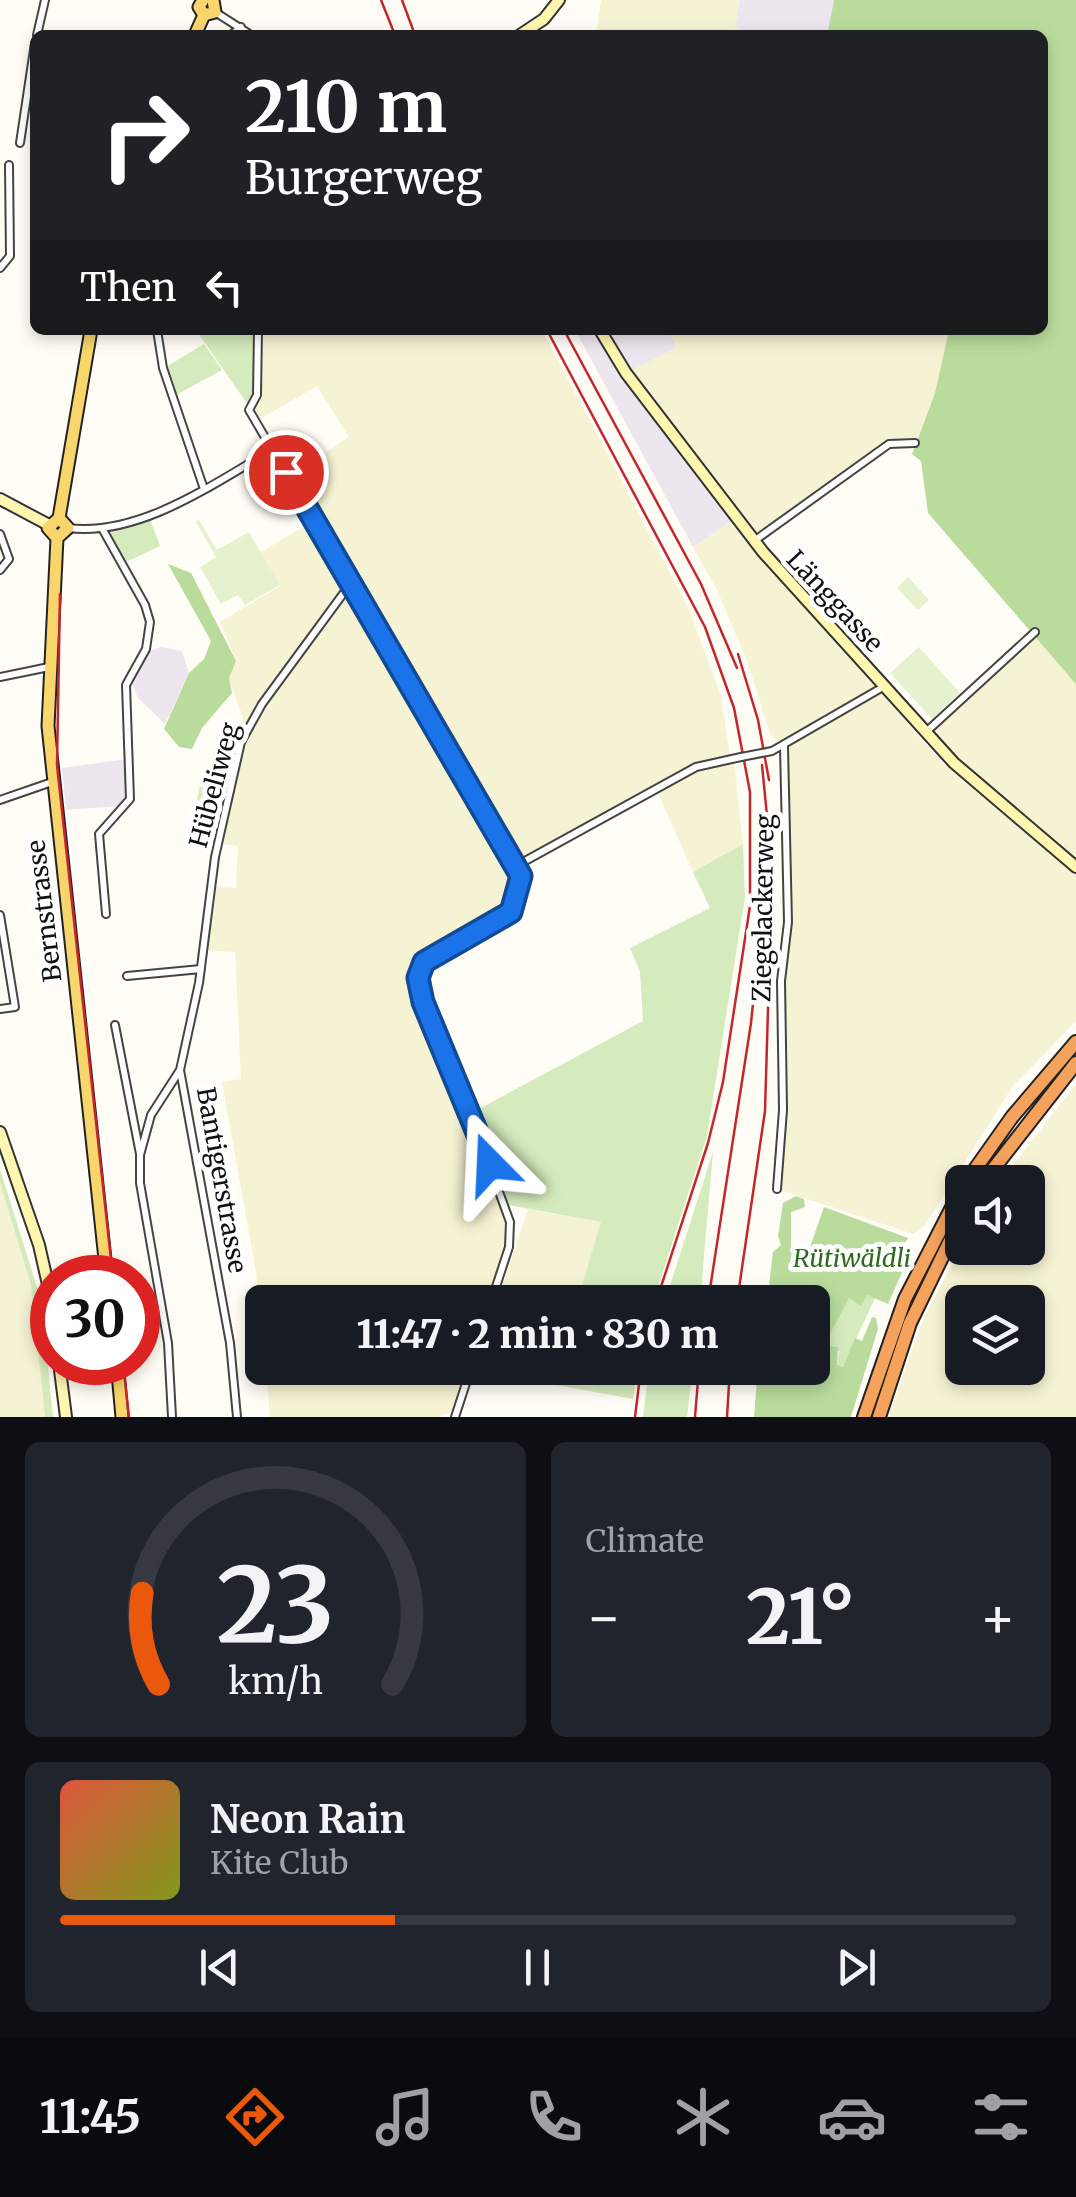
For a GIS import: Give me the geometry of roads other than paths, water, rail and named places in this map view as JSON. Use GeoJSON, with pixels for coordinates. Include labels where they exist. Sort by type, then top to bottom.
{"type":"FeatureCollection","features":[{"type":"Feature","properties":{"kind":"highway"},"geometry":{"type":"LineString","coordinates":[[978,1165],[1022,1104],[1076,1042]]}},
{"type":"Feature","properties":{"kind":"highway"},"geometry":{"type":"LineString","coordinates":[[996,1165],[1076,1062]]}},
{"type":"Feature","properties":{"kind":"highway"},"geometry":{"type":"LineString","coordinates":[[864,1417],[905,1299],[945,1222]]}},
{"type":"Feature","properties":{"kind":"highway"},"geometry":{"type":"LineString","coordinates":[[879,1417],[918,1306],[945,1251]]}},
{"type":"Feature","properties":{"kind":"main road"},"geometry":{"type":"LineString","coordinates":[[197,30],[206,5]]}},
{"type":"Feature","properties":{"kind":"main road"},"geometry":{"type":"LineString","coordinates":[[59,524],[90,335]]}},
{"type":"Feature","properties":{"kind":"main road","name":"Bernstrasse"},"geometry":{"type":"LineString","coordinates":[[59,524],[48,667],[52,782],[105,1255]]}},
{"type":"Feature","properties":{"kind":"main road"},"geometry":{"type":"LineString","coordinates":[[119,1385],[122,1417]]}},
{"type":"Feature","properties":{"kind":"street"},"geometry":{"type":"LineString","coordinates":[[38,30],[44,0]]}},
{"type":"Feature","properties":{"kind":"street"},"geometry":{"type":"LineString","coordinates":[[528,30],[544,20],[559,0]]}},
{"type":"Feature","properties":{"kind":"street"},"geometry":{"type":"LineString","coordinates":[[206,5],[244,30]]}},
{"type":"Feature","properties":{"kind":"street"},"geometry":{"type":"LineString","coordinates":[[20,143],[30,76]]}},
{"type":"Feature","properties":{"kind":"street"},"geometry":{"type":"LineString","coordinates":[[0,268],[10,256],[9,165]]}},
{"type":"Feature","properties":{"kind":"street"},"geometry":{"type":"LineString","coordinates":[[158,335],[164,368],[204,489]]}},
{"type":"Feature","properties":{"kind":"street"},"geometry":{"type":"LineString","coordinates":[[258,335],[256,395],[249,410],[522,881],[514,910],[424,962],[418,973],[423,1002],[449,1056],[509,1216],[510,1241],[496,1285]]}},
{"type":"Feature","properties":{"kind":"street","name":"Länggasse"},"geometry":{"type":"LineString","coordinates":[[603,335],[626,373],[754,541],[966,774],[1076,868]]}},
{"type":"Feature","properties":{"kind":"street"},"geometry":{"type":"LineString","coordinates":[[754,541],[885,446],[915,443]]}},
{"type":"Feature","properties":{"kind":"street"},"geometry":{"type":"LineString","coordinates":[[0,500],[59,524],[103,530],[204,489],[272,450]]}},
{"type":"Feature","properties":{"kind":"street"},"geometry":{"type":"LineString","coordinates":[[103,530],[146,605],[150,626],[146,649],[126,685],[130,799],[98,834],[106,914]]}},
{"type":"Feature","properties":{"kind":"street"},"geometry":{"type":"LineString","coordinates":[[0,534],[10,559],[0,570]]}},
{"type":"Feature","properties":{"kind":"street","name":"Hübeliweg"},"geometry":{"type":"LineString","coordinates":[[172,1417],[168,1343],[140,1183],[140,1155],[151,1115],[180,1070],[201,969],[215,858],[242,742],[262,704],[351,583]]}},
{"type":"Feature","properties":{"kind":"street"},"geometry":{"type":"LineString","coordinates":[[926,732],[1035,632]]}},
{"type":"Feature","properties":{"kind":"street"},"geometry":{"type":"LineString","coordinates":[[0,677],[48,667]]}},
{"type":"Feature","properties":{"kind":"street"},"geometry":{"type":"LineString","coordinates":[[516,866],[690,770],[784,747],[886,685]]}},
{"type":"Feature","properties":{"kind":"street","name":"Ziegelackerweg"},"geometry":{"type":"LineString","coordinates":[[777,1189],[783,1110],[781,981],[788,926],[784,747]]}},
{"type":"Feature","properties":{"kind":"street"},"geometry":{"type":"LineString","coordinates":[[0,800],[52,782]]}},
{"type":"Feature","properties":{"kind":"street"},"geometry":{"type":"LineString","coordinates":[[0,916],[15,1008],[0,1010]]}},
{"type":"Feature","properties":{"kind":"street"},"geometry":{"type":"LineString","coordinates":[[127,976],[201,969]]}},
{"type":"Feature","properties":{"kind":"street"},"geometry":{"type":"LineString","coordinates":[[115,1025],[140,1155]]}},
{"type":"Feature","properties":{"kind":"street","name":"Bantigerstrasse"},"geometry":{"type":"LineString","coordinates":[[180,1070],[230,1344],[236,1417]]}},
{"type":"Feature","properties":{"kind":"street"},"geometry":{"type":"LineString","coordinates":[[0,1132],[42,1255]]}},
{"type":"Feature","properties":{"kind":"street"},"geometry":{"type":"LineString","coordinates":[[63,1385],[66,1417]]}},
{"type":"Feature","properties":{"kind":"street"},"geometry":{"type":"LineString","coordinates":[[455,1417],[465,1385]]}},
{"type":"Feature","properties":{"kind":"railway"},"geometry":{"type":"LineString","coordinates":[[381,0],[393,30]]}},
{"type":"Feature","properties":{"kind":"railway"},"geometry":{"type":"LineString","coordinates":[[402,0],[413,30]]}},
{"type":"Feature","properties":{"kind":"railway"},"geometry":{"type":"LineString","coordinates":[[550,335],[705,627],[734,708],[750,792],[750,906],[723,1082],[708,1143],[662,1285]]}},
{"type":"Feature","properties":{"kind":"railway"},"geometry":{"type":"LineString","coordinates":[[567,335],[701,584],[737,668]]}},
{"type":"Feature","properties":{"kind":"railway"},"geometry":{"type":"LineString","coordinates":[[60,594],[57,765],[110,1255]]}},
{"type":"Feature","properties":{"kind":"railway"},"geometry":{"type":"LineString","coordinates":[[738,654],[758,720],[769,780]]}},
{"type":"Feature","properties":{"kind":"railway"},"geometry":{"type":"LineString","coordinates":[[762,765],[768,826],[769,920]]}},
{"type":"Feature","properties":{"kind":"railway"},"geometry":{"type":"LineString","coordinates":[[711,1285],[751,1023],[763,906]]}},
{"type":"Feature","properties":{"kind":"railway"},"geometry":{"type":"LineString","coordinates":[[739,1285],[765,1111],[769,975]]}},
{"type":"Feature","properties":{"kind":"railway"},"geometry":{"type":"LineString","coordinates":[[126,1385],[129,1417]]}},
{"type":"Feature","properties":{"kind":"railway"},"geometry":{"type":"LineString","coordinates":[[635,1417],[639,1385]]}},
{"type":"Feature","properties":{"kind":"railway"},"geometry":{"type":"LineString","coordinates":[[695,1417],[698,1385]]}},
{"type":"Feature","properties":{"kind":"railway"},"geometry":{"type":"LineString","coordinates":[[727,1417],[729,1385]]}},
{"type":"Feature","properties":{"kind":"park label","name":"Rütiwäldli"},"geometry":{"type":"Point","coordinates":[852,1258]}}]}
